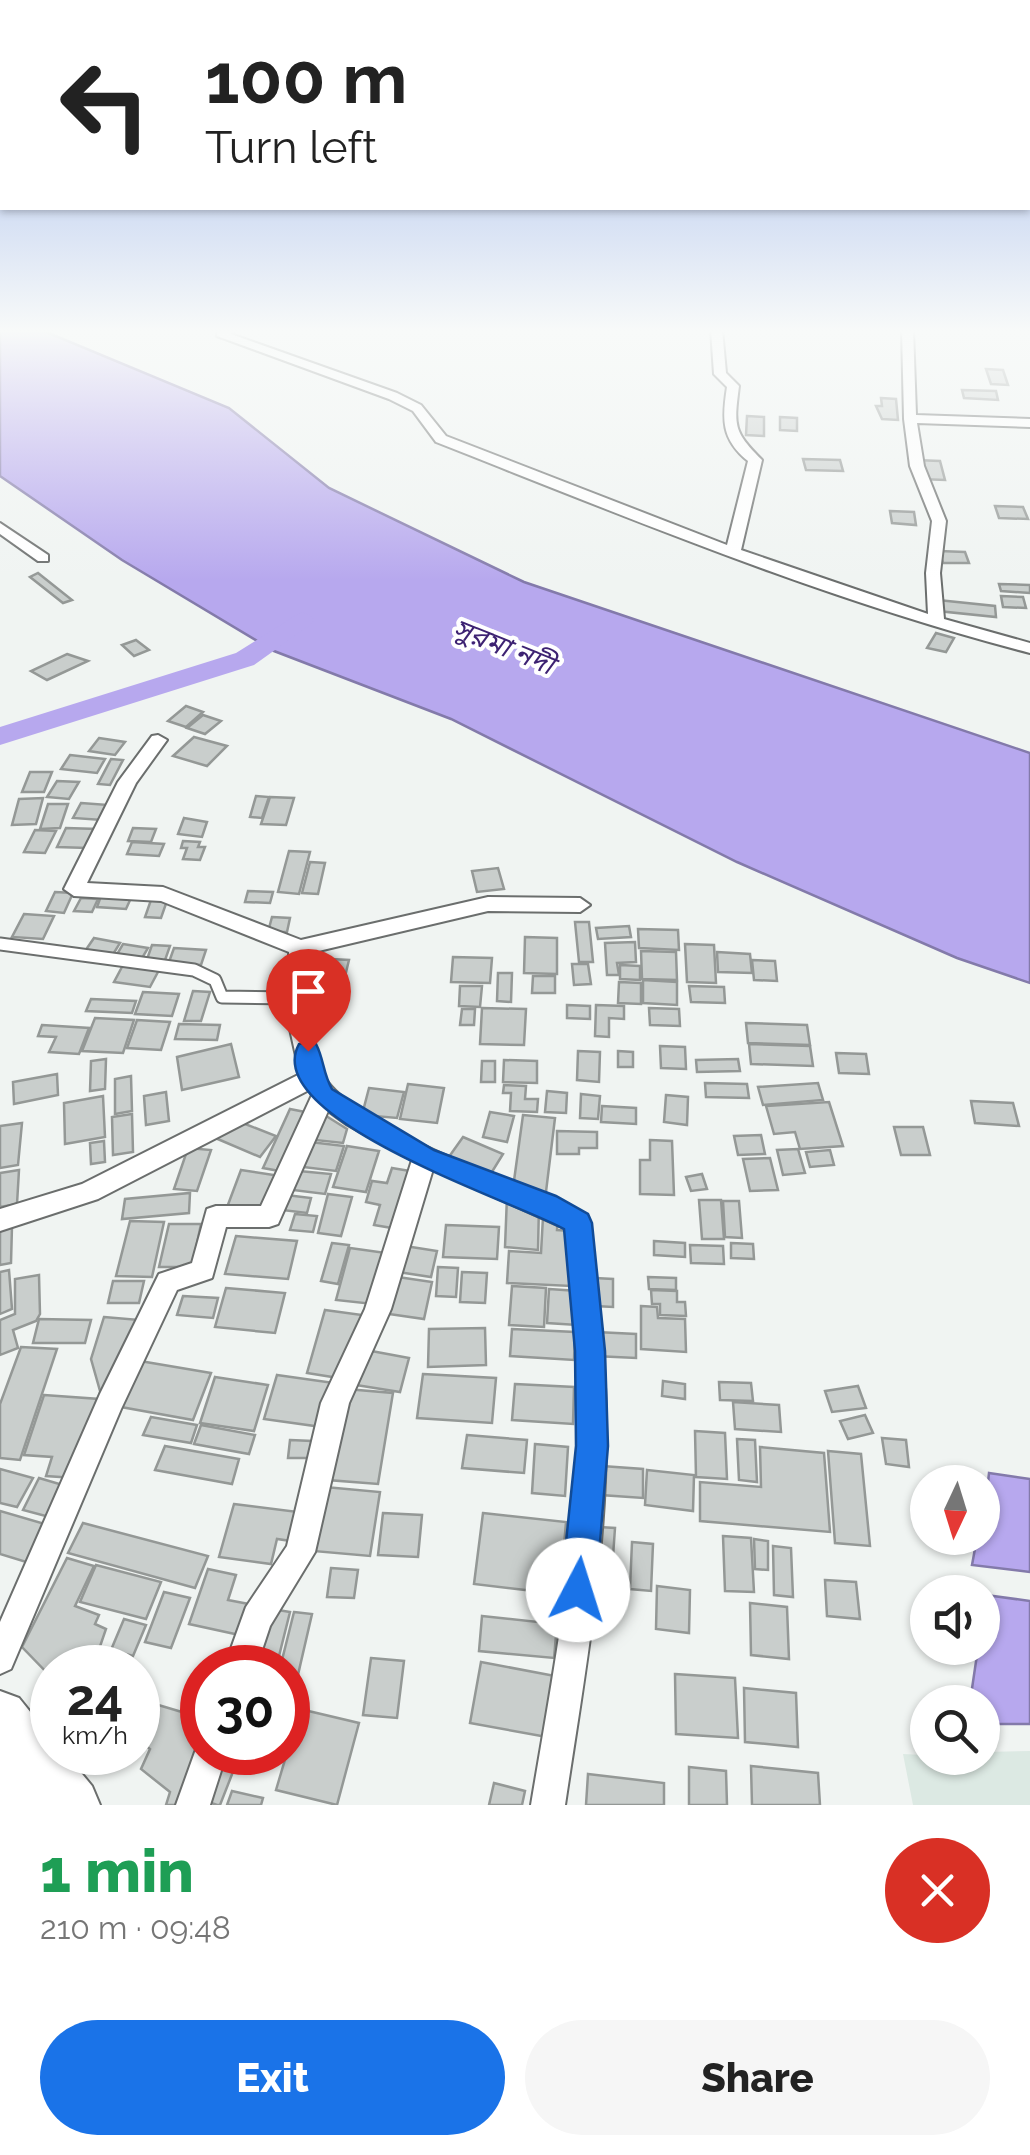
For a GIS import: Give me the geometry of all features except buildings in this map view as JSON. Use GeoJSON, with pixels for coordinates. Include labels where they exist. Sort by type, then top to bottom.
{"type":"FeatureCollection","features":[{"type":"Feature","properties":{"kind":"main road"},"geometry":{"type":"LineString","coordinates":[[0,1717],[73,1805]]}},
{"type":"Feature","properties":{"kind":"main road"},"geometry":{"type":"LineString","coordinates":[[0,1778],[22,1805]]}},
{"type":"Feature","properties":{"kind":"street"},"geometry":{"type":"LineString","coordinates":[[422,413],[441,439],[802,579],[938,624],[1030,648]]}},
{"type":"Feature","properties":{"kind":"street"},"geometry":{"type":"LineString","coordinates":[[730,413],[728,430],[739,448],[755,460],[734,551]]}},
{"type":"Feature","properties":{"kind":"street"},"geometry":{"type":"LineString","coordinates":[[910,413],[916,466],[939,521],[933,572],[938,624]]}},
{"type":"Feature","properties":{"kind":"street"},"geometry":{"type":"LineString","coordinates":[[910,420],[1030,423]]}},
{"type":"Feature","properties":{"kind":"street"},"geometry":{"type":"LineString","coordinates":[[0,527],[43,558]]}},
{"type":"Feature","properties":{"kind":"street"},"geometry":{"type":"LineString","coordinates":[[158,740],[127,782],[74,889],[163,894],[300,948],[488,904],[580,905]]}},
{"type":"Feature","properties":{"kind":"street"},"geometry":{"type":"LineString","coordinates":[[0,1658],[110,1404],[168,1282],[203,1270],[216,1216],[269,1218],[318,1087],[298,998],[300,948]]}},
{"type":"Feature","properties":{"kind":"street"},"geometry":{"type":"LineString","coordinates":[[318,1087],[424,1158],[546,1205],[578,1223],[590,1351],[592,1446],[575,1626],[548,1805]]}},
{"type":"Feature","properties":{"kind":"street"},"geometry":{"type":"LineString","coordinates":[[0,1220],[89,1192],[318,1087]]}},
{"type":"Feature","properties":{"kind":"street"},"geometry":{"type":"LineString","coordinates":[[248,1645],[258,1618],[300,1552],[335,1402],[378,1308],[424,1158]]}},
{"type":"Feature","properties":{"kind":"street"},"geometry":{"type":"LineString","coordinates":[[193,1805],[203,1775]]}},
{"type":"Feature","properties":{"kind":"lane"},"geometry":{"type":"LineString","coordinates":[[0,944],[194,970],[215,980],[222,997],[298,998]]}},
{"type":"Feature","properties":{"kind":"shaded area"},"geometry":{"type":"Polygon","coordinates":[[[1030,1751],[1030,1805],[913,1805],[903,1754],[910,1754],[910,1775],[1000,1775],[1000,1752],[1030,1751]]]}},
{"type":"Feature","properties":{"kind":"water","name":"সুরমা নদী"},"geometry":{"type":"Polygon","coordinates":[[[0,413],[236,413],[329,488],[524,582],[1030,753],[1030,983],[957,958],[737,862],[451,719],[274,651],[122,560],[0,476],[0,413]]]}},
{"type":"Feature","properties":{"kind":"water"},"geometry":{"type":"Polygon","coordinates":[[[1000,1475],[1030,1479],[1030,1572],[972,1565],[974,1555],[1000,1555],[1000,1475]]]}},
{"type":"Feature","properties":{"kind":"water"},"geometry":{"type":"Polygon","coordinates":[[[1000,1597],[1030,1601],[1030,1724],[1000,1724],[1000,1685],[973,1685],[975,1665],[1000,1665],[1000,1597]]]}},
{"type":"Feature","properties":{"kind":"waterway"},"geometry":{"type":"LineString","coordinates":[[0,736],[245,659],[301,620]]}},
{"type":"Feature","properties":{"kind":"route"},"geometry":{"type":"LineString","coordinates":[[308,1051],[312,1078],[323,1096],[424,1158],[546,1205],[578,1223],[590,1351],[592,1446],[578,1590]]}}]}
